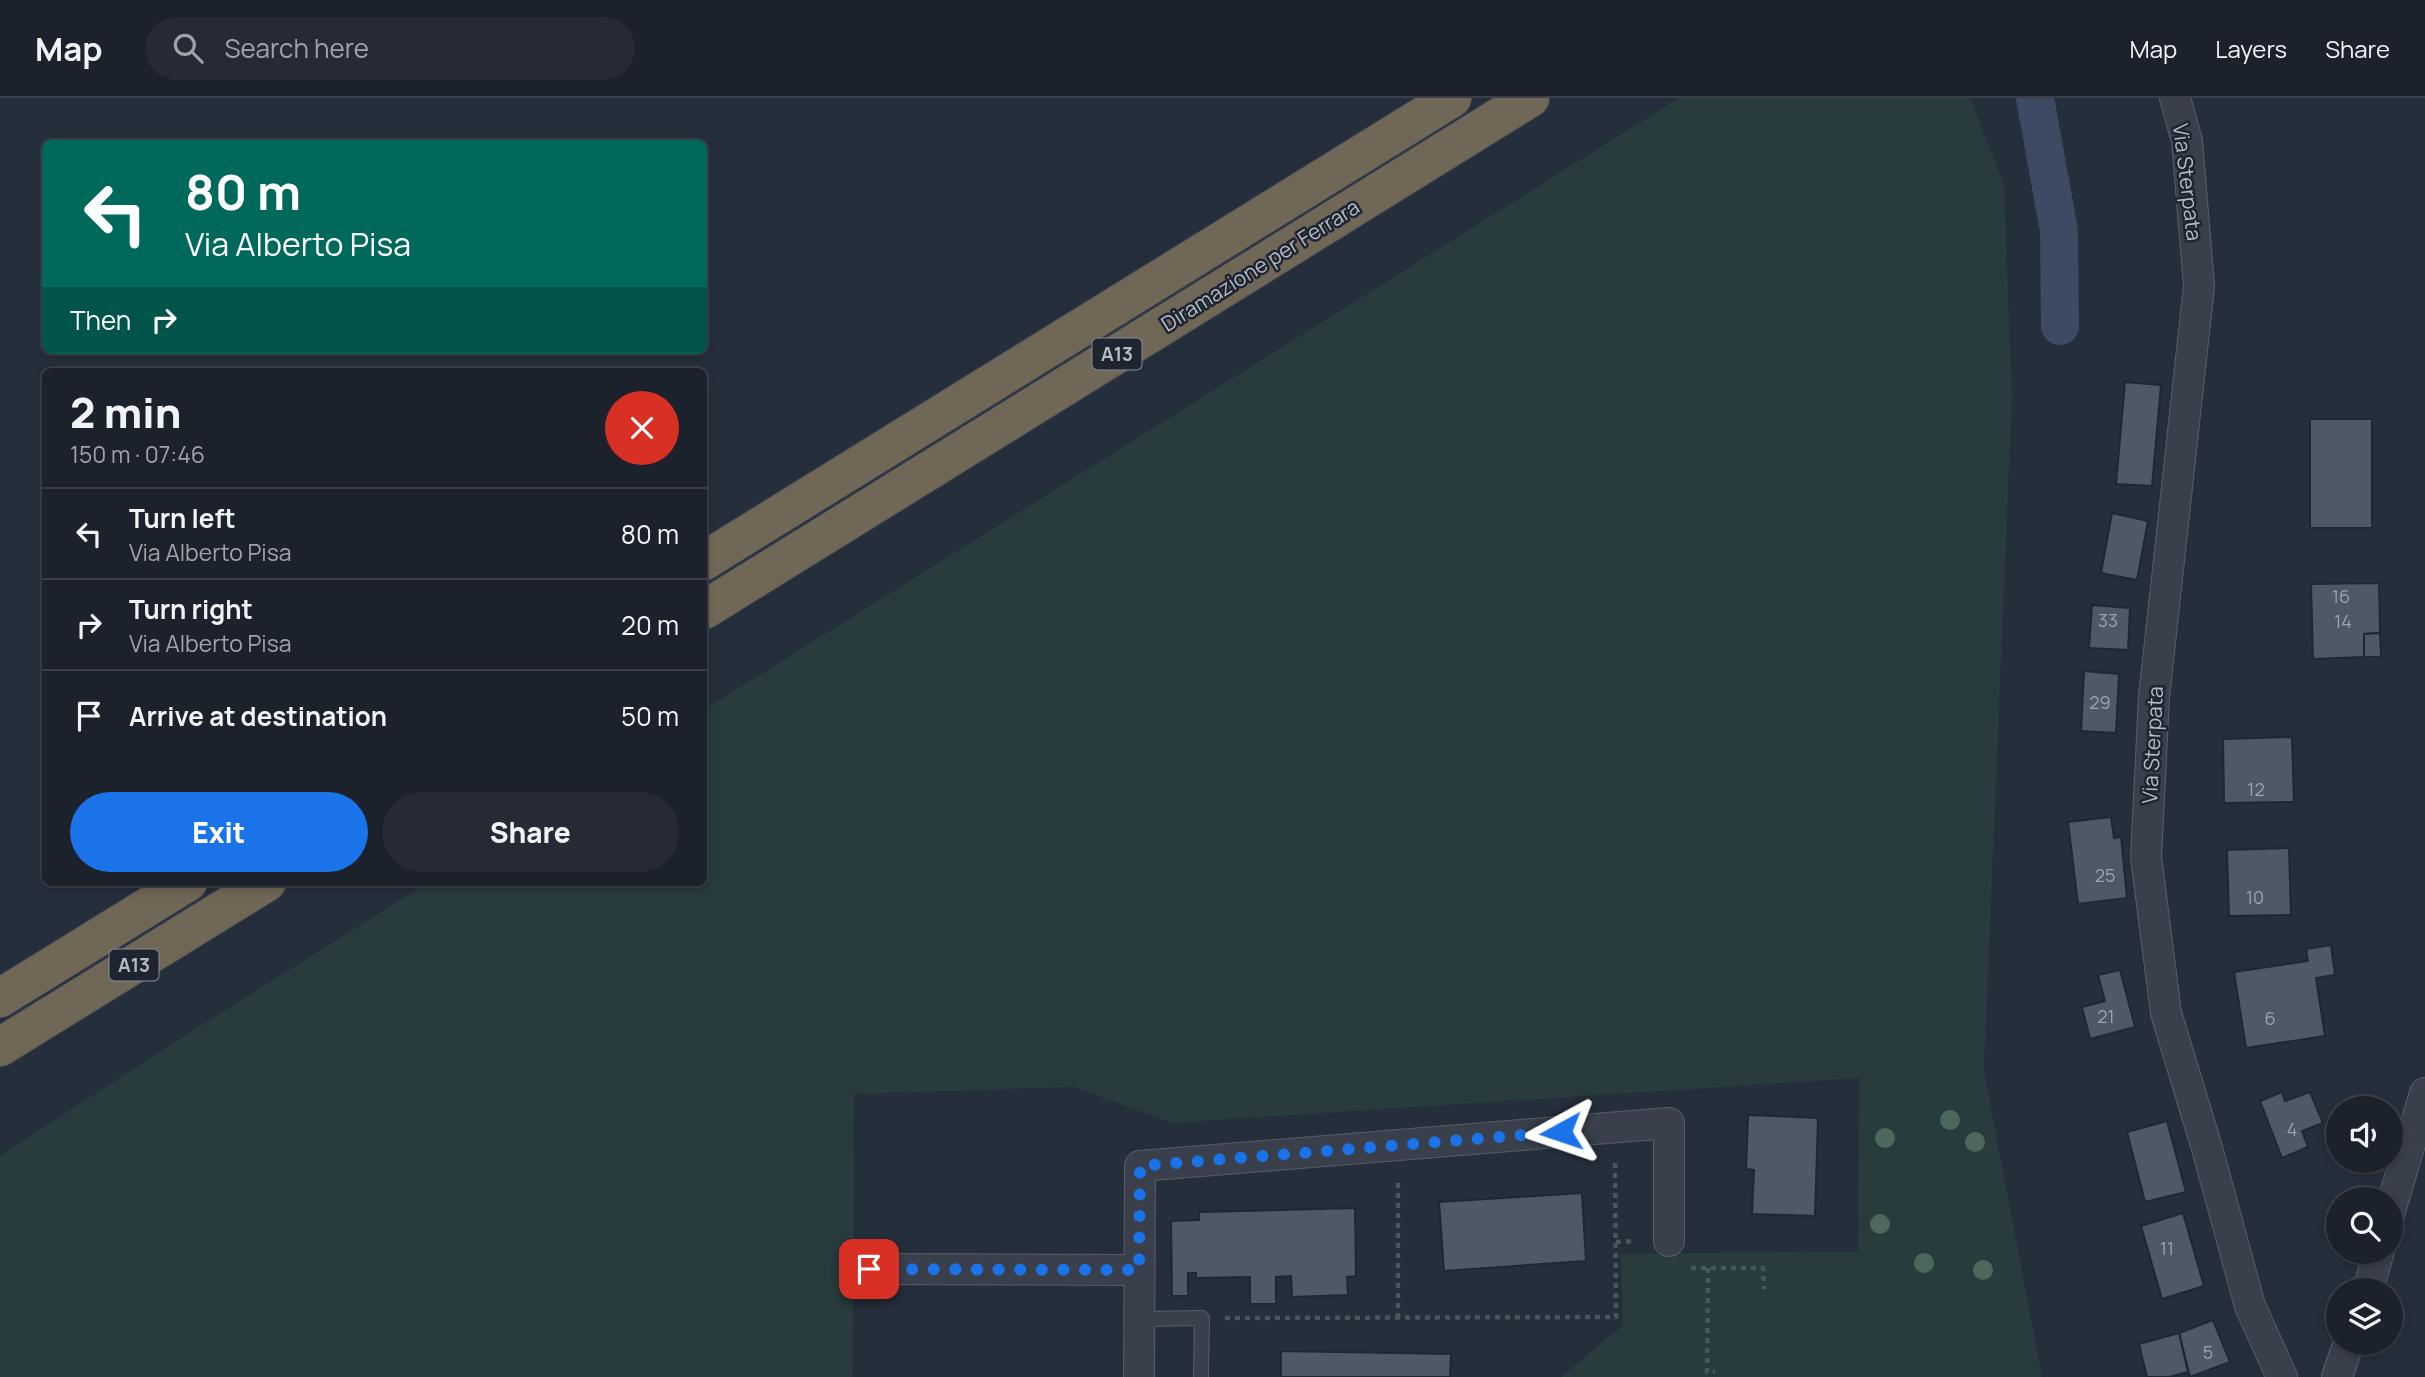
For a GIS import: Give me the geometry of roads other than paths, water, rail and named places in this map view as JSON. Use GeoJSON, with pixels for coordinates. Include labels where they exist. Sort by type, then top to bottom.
{"type":"FeatureCollection","features":[{"type":"Feature","properties":{"kind":"highway","name":"Diramazione per Ferrara"},"geometry":{"type":"LineString","coordinates":[[707,559],[1452,98]]}},
{"type":"Feature","properties":{"kind":"highway","name":"Diramazione per Ferrara"},"geometry":{"type":"LineString","coordinates":[[707,608],[1530,98]]}},
{"type":"Feature","properties":{"kind":"highway","name":"A13"},"geometry":{"type":"LineString","coordinates":[[0,998],[182,886]]}},
{"type":"Feature","properties":{"kind":"highway","name":"A13"},"geometry":{"type":"LineString","coordinates":[[0,1047],[261,886]]}},
{"type":"Feature","properties":{"kind":"street","name":"Via Sterpata"},"geometry":{"type":"LineString","coordinates":[[2175,98],[2187,141],[2199,286],[2154,697],[2146,857],[2166,1013],[2207,1148],[2250,1306],[2281,1377]]}},
{"type":"Feature","properties":{"kind":"street"},"geometry":{"type":"LineString","coordinates":[[2397,1187],[2425,1093]]}},
{"type":"Feature","properties":{"kind":"street"},"geometry":{"type":"LineString","coordinates":[[1139,1377],[1140,1166],[1669,1123],[1670,1241]]}},
{"type":"Feature","properties":{"kind":"street"},"geometry":{"type":"LineString","coordinates":[[869,1269],[1139,1270]]}},
{"type":"Feature","properties":{"kind":"street"},"geometry":{"type":"LineString","coordinates":[[2336,1377],[2344,1355]]}},
{"type":"Feature","properties":{"kind":"lane"},"geometry":{"type":"LineString","coordinates":[[1139,1319],[1202,1318],[1201,1377]]}},
{"type":"Feature","properties":{"kind":"waterway"},"geometry":{"type":"LineString","coordinates":[[2035,98],[2059,231],[2060,326]]}}]}
